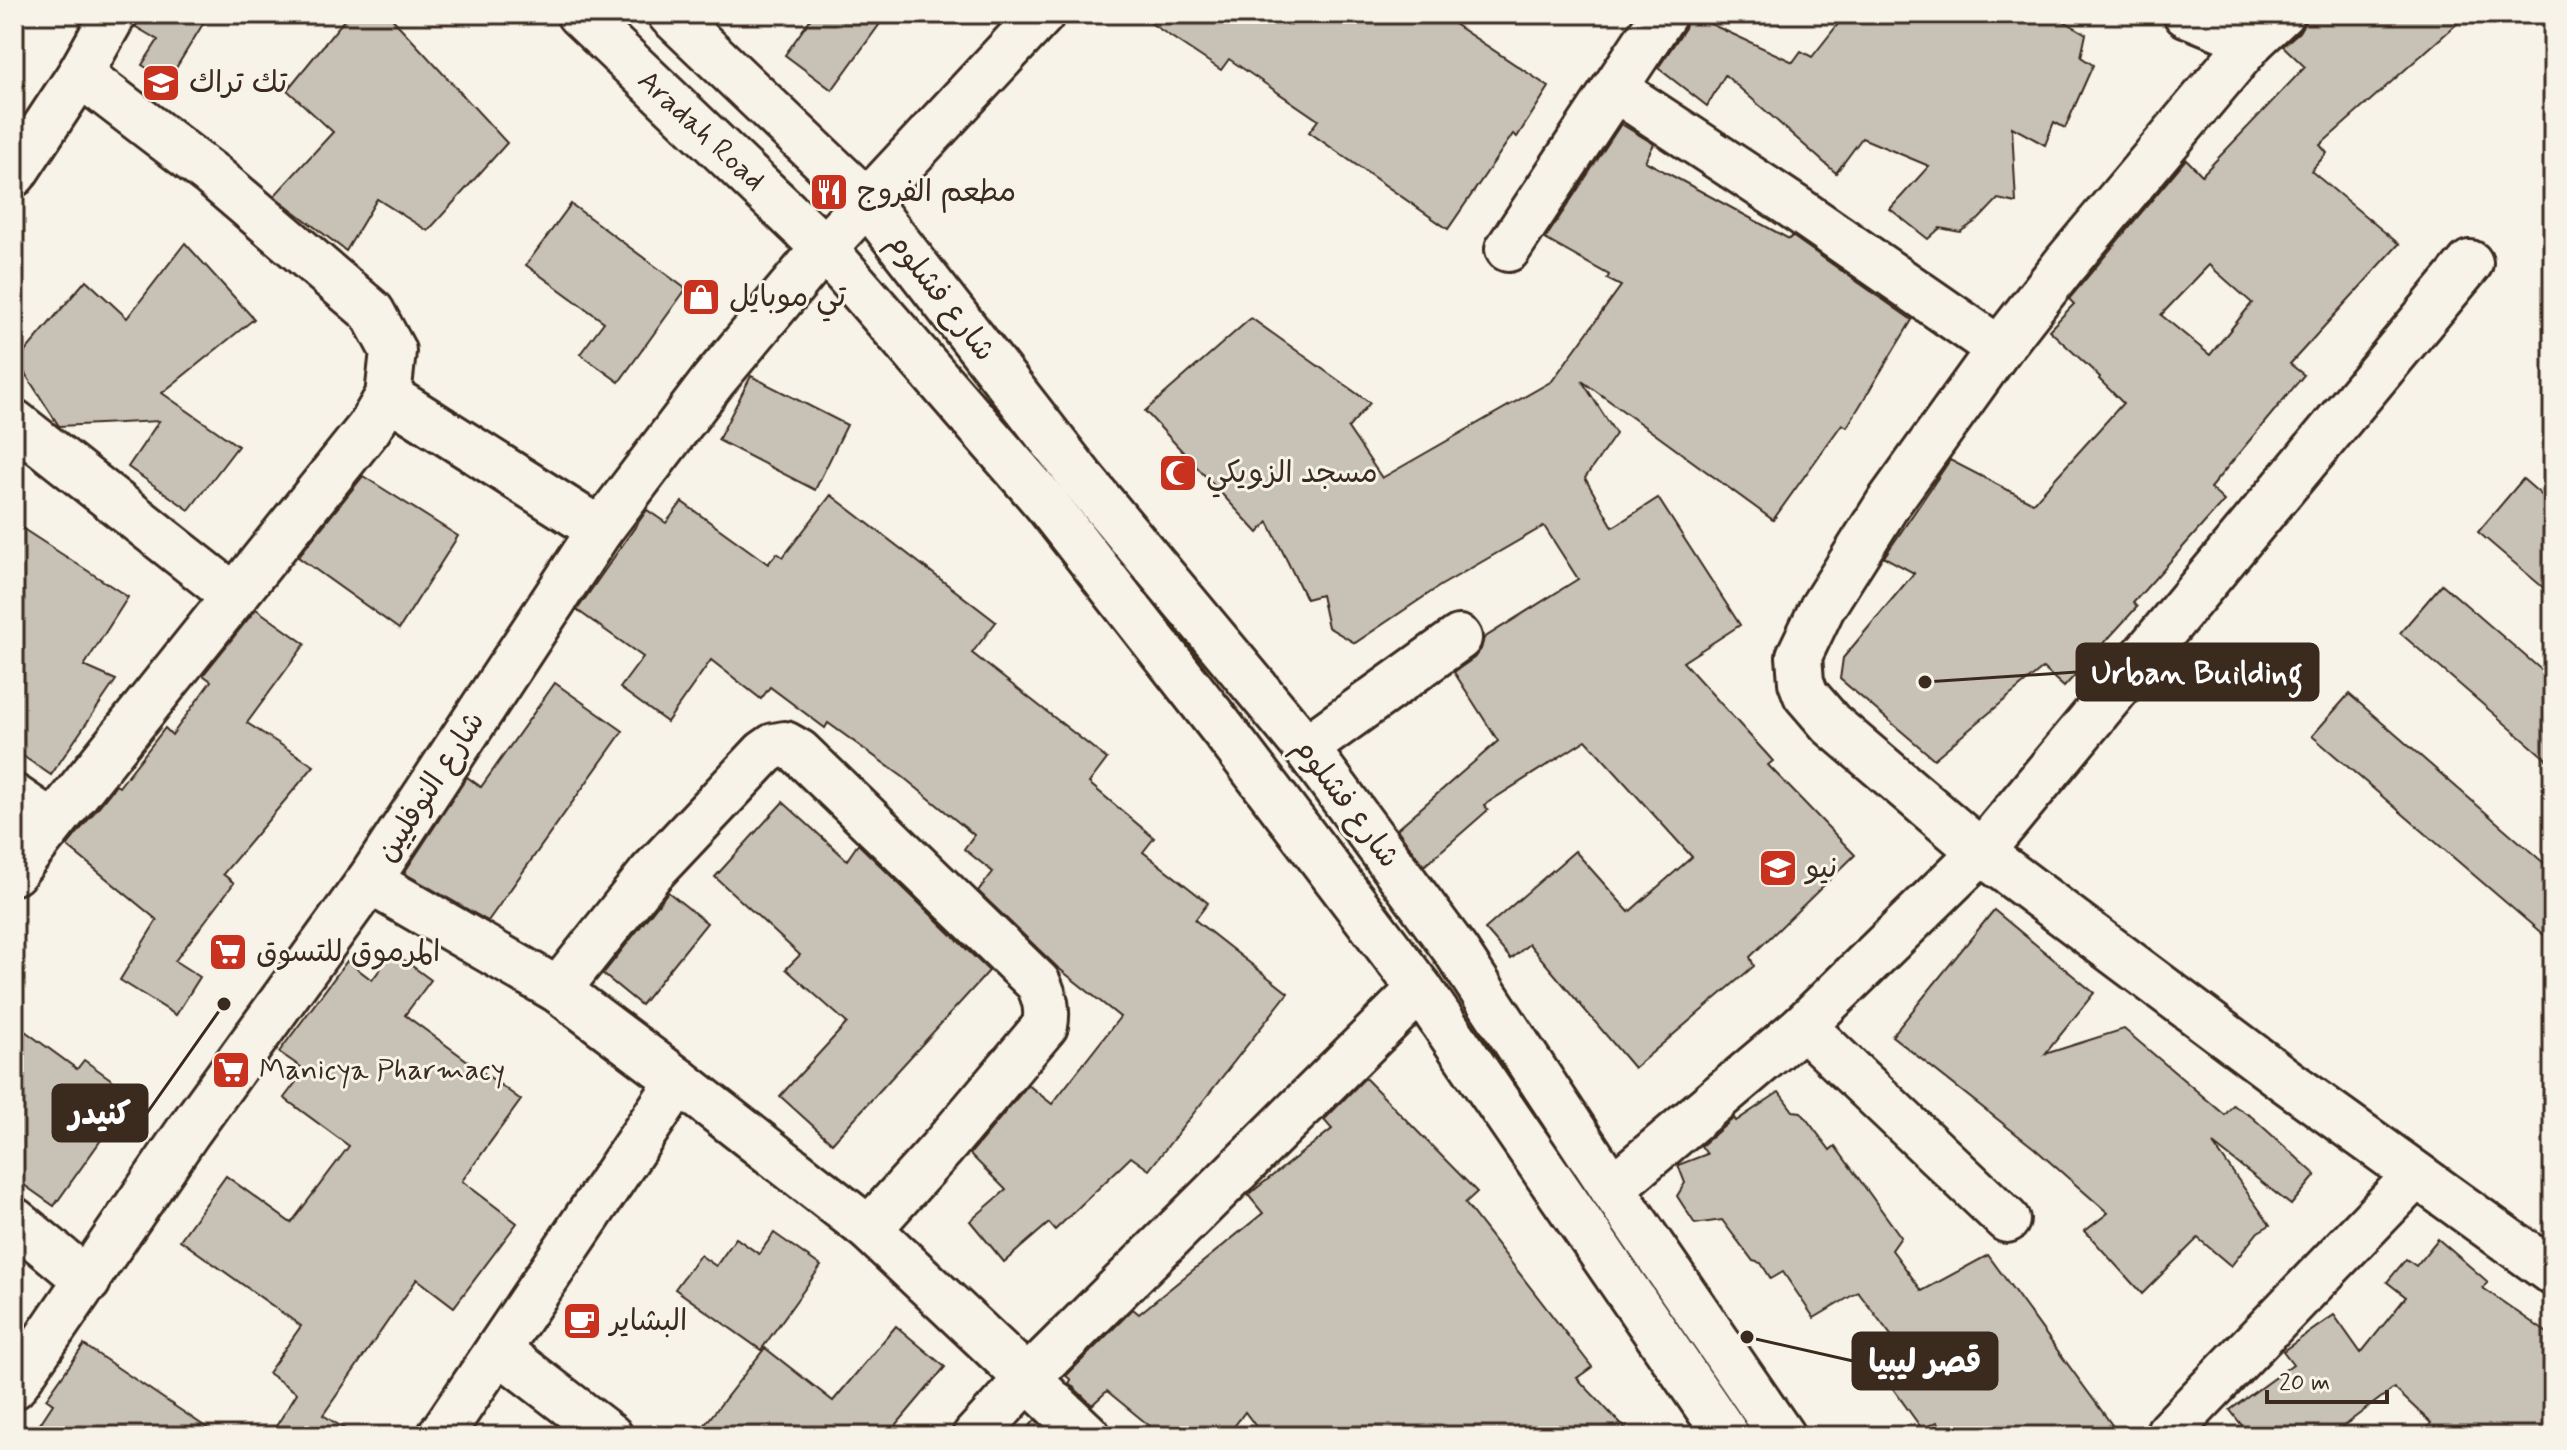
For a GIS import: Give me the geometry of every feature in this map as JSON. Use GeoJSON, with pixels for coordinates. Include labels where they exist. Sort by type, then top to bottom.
{"type":"FeatureCollection","features":[{"type":"Feature","properties":{"kind":"street"},"geometry":{"type":"LineString","coordinates":[[14,174],[80,74],[114,14]]}},
{"type":"Feature","properties":{"kind":"street","name":"Aradah Road"},"geometry":{"type":"LineString","coordinates":[[579,14],[824,248]]}},
{"type":"Feature","properties":{"kind":"street","name":"Aradah Road"},"geometry":{"type":"LineString","coordinates":[[670,14],[866,201]]}},
{"type":"Feature","properties":{"kind":"street","name":"شارع النوفليين"},"geometry":{"type":"LineString","coordinates":[[14,1386],[189,1130],[369,881],[600,530],[713,381],[824,248],[1042,14]]}},
{"type":"Feature","properties":{"kind":"street"},"geometry":{"type":"LineString","coordinates":[[1508,249],[1664,14]]}},
{"type":"Feature","properties":{"kind":"street"},"geometry":{"type":"LineString","coordinates":[[2186,14],[2266,27]]}},
{"type":"Feature","properties":{"kind":"street"},"geometry":{"type":"LineString","coordinates":[[2266,27],[2128,188],[1999,349],[1889,502],[1822,608],[1799,656],[1801,682],[1806,695],[1831,724],[1981,852],[2553,1273]]}},
{"type":"Feature","properties":{"kind":"street"},"geometry":{"type":"LineString","coordinates":[[14,872],[369,428],[388,396],[393,351],[372,312],[212,175],[80,74]]}},
{"type":"Feature","properties":{"kind":"street"},"geometry":{"type":"LineString","coordinates":[[1615,89],[1794,207],[1999,349]]}},
{"type":"Feature","properties":{"kind":"street","name":"شارع فشلوم"},"geometry":{"type":"LineString","coordinates":[[866,201],[1083,480],[1306,748],[1456,951],[1612,1188],[1782,1436]]}},
{"type":"Feature","properties":{"kind":"street","name":"شارع فشلوم"},"geometry":{"type":"LineString","coordinates":[[824,248],[1045,502],[1234,744],[1420,989],[1727,1436]]}},
{"type":"Feature","properties":{"kind":"street"},"geometry":{"type":"LineString","coordinates":[[1612,1188],[1803,1026],[1981,852],[2470,263]]}},
{"type":"Feature","properties":{"kind":"street"},"geometry":{"type":"LineString","coordinates":[[388,396],[600,530]]}},
{"type":"Feature","properties":{"kind":"street"},"geometry":{"type":"LineString","coordinates":[[14,422],[234,596]]}},
{"type":"Feature","properties":{"kind":"street"},"geometry":{"type":"LineString","coordinates":[[1045,502],[1083,480]]}},
{"type":"Feature","properties":{"kind":"street"},"geometry":{"type":"LineString","coordinates":[[1306,748],[1459,638]]}},
{"type":"Feature","properties":{"kind":"street"},"geometry":{"type":"LineString","coordinates":[[558,990],[651,873],[764,753],[774,746],[785,744],[799,752],[1038,983],[1045,999],[1045,1026],[869,1229]]}},
{"type":"Feature","properties":{"kind":"street"},"geometry":{"type":"LineString","coordinates":[[14,797],[52,823]]}},
{"type":"Feature","properties":{"kind":"street"},"geometry":{"type":"LineString","coordinates":[[369,881],[558,990],[679,1081],[869,1229],[1088,1436]]}},
{"type":"Feature","properties":{"kind":"street"},"geometry":{"type":"LineString","coordinates":[[975,1436],[1027,1379],[1420,989]]}},
{"type":"Feature","properties":{"kind":"street"},"geometry":{"type":"LineString","coordinates":[[1803,1026],[2007,1220]]}},
{"type":"Feature","properties":{"kind":"street"},"geometry":{"type":"LineString","coordinates":[[440,1436],[679,1081]]}},
{"type":"Feature","properties":{"kind":"street"},"geometry":{"type":"LineString","coordinates":[[2169,1432],[2416,1175]]}},
{"type":"Feature","properties":{"kind":"street"},"geometry":{"type":"LineString","coordinates":[[14,1220],[88,1281]]}},
{"type":"Feature","properties":{"kind":"street"},"geometry":{"type":"LineString","coordinates":[[498,1350],[610,1436]]}},
{"type":"Feature","properties":{"kind":"building"},"geometry":{"type":"Polygon","coordinates":[[[139,14],[209,14],[168,81],[142,65],[158,40],[136,27],[139,14]]]}},
{"type":"Feature","properties":{"kind":"building"},"geometry":{"type":"Polygon","coordinates":[[[349,14],[388,14],[507,143],[428,231],[377,199],[346,251],[274,196],[333,132],[287,90],[349,14]]]}},
{"type":"Feature","properties":{"kind":"building"},"geometry":{"type":"Polygon","coordinates":[[[814,14],[887,14],[832,90],[785,55],[814,14]]]}},
{"type":"Feature","properties":{"kind":"building"},"geometry":{"type":"Polygon","coordinates":[[[1137,14],[1439,14],[1549,87],[1517,137],[1513,134],[1448,229],[1309,132],[1318,120],[1229,59],[1221,70],[1137,14]]]}},
{"type":"Feature","properties":{"kind":"building"},"geometry":{"type":"Polygon","coordinates":[[[1689,14],[1793,62],[1801,51],[1812,57],[1846,14],[2052,14],[2086,34],[2081,57],[2093,65],[2065,128],[2054,122],[2045,145],[2012,127],[2016,203],[1998,199],[1979,219],[1960,232],[1940,228],[1928,239],[1890,209],[1929,166],[1862,138],[1836,173],[1725,75],[1707,106],[1658,68],[1685,28],[1689,14]]]}},
{"type":"Feature","properties":{"kind":"building"},"geometry":{"type":"Polygon","coordinates":[[[2305,14],[2468,14],[2320,145],[2327,153],[2311,171],[2399,244],[2290,364],[2304,375],[2210,488],[2224,501],[2133,603],[2137,607],[2064,687],[2043,668],[1934,759],[1840,679],[1843,658],[1914,573],[1884,557],[1950,460],[2033,503],[2123,403],[2049,330],[2074,304],[2069,299],[2186,159],[2202,175],[2305,67],[2283,46],[2305,22],[2305,14]],[[2209,265],[2161,315],[2210,355],[2252,303],[2209,265]]]}},
{"type":"Feature","properties":{"kind":"building"},"geometry":{"type":"Polygon","coordinates":[[[1621,124],[1654,144],[1645,161],[1789,239],[1792,236],[1912,320],[1847,427],[1842,424],[1773,520],[1582,381],[1616,434],[1585,478],[1613,527],[1658,498],[1740,625],[1683,662],[1773,761],[1768,765],[1855,855],[1750,957],[1754,966],[1634,1068],[1529,944],[1511,959],[1485,929],[1575,851],[1629,912],[1692,857],[1586,740],[1484,805],[1488,810],[1424,866],[1397,829],[1498,741],[1454,672],[1474,658],[1484,638],[1578,579],[1544,526],[1440,586],[1355,643],[1328,627],[1321,595],[1306,599],[1268,522],[1258,533],[1145,411],[1251,318],[1370,403],[1348,428],[1382,478],[1552,381],[1621,286],[1607,279],[1609,275],[1545,239],[1621,124]]]}},
{"type":"Feature","properties":{"kind":"building"},"geometry":{"type":"Polygon","coordinates":[[[571,204],[686,289],[619,382],[580,354],[604,322],[526,265],[571,204]]]}},
{"type":"Feature","properties":{"kind":"building"},"geometry":{"type":"Polygon","coordinates":[[[185,243],[254,319],[162,393],[238,446],[189,510],[128,467],[159,421],[59,426],[17,361],[86,280],[127,318],[185,243]]]}},
{"type":"Feature","properties":{"kind":"building"},"geometry":{"type":"Polygon","coordinates":[[[751,376],[847,425],[815,490],[718,440],[751,376]]]}},
{"type":"Feature","properties":{"kind":"building"},"geometry":{"type":"Polygon","coordinates":[[[363,476],[458,536],[399,629],[298,557],[363,476]]]}},
{"type":"Feature","properties":{"kind":"building"},"geometry":{"type":"Polygon","coordinates":[[[2523,479],[2553,505],[2553,596],[2478,532],[2523,479]]]}},
{"type":"Feature","properties":{"kind":"building"},"geometry":{"type":"Polygon","coordinates":[[[831,495],[996,622],[972,653],[1107,759],[1089,783],[1154,838],[1143,852],[1208,903],[1195,920],[1288,993],[1149,1170],[1131,1157],[1055,1230],[1049,1223],[1004,1262],[970,1221],[1006,1190],[970,1154],[1028,1085],[1052,1104],[1120,1017],[1057,967],[978,891],[993,872],[964,849],[974,835],[903,777],[828,723],[825,728],[770,687],[761,699],[711,660],[667,722],[620,688],[643,657],[577,610],[647,510],[666,523],[682,502],[768,564],[777,553],[783,557],[831,495]]]}},
{"type":"Feature","properties":{"kind":"building"},"geometry":{"type":"Polygon","coordinates":[[[14,523],[128,597],[84,666],[116,680],[51,775],[14,750],[14,523]]]}},
{"type":"Feature","properties":{"kind":"building"},"geometry":{"type":"Polygon","coordinates":[[[2442,584],[2553,680],[2553,765],[2400,633],[2442,584]]]}},
{"type":"Feature","properties":{"kind":"building"},"geometry":{"type":"Polygon","coordinates":[[[256,609],[305,644],[247,723],[314,766],[223,874],[234,883],[175,961],[200,977],[176,1015],[120,980],[157,920],[67,846],[165,728],[172,735],[211,681],[203,675],[256,609]]]}},
{"type":"Feature","properties":{"kind":"building"},"geometry":{"type":"Polygon","coordinates":[[[555,683],[623,731],[488,921],[404,873],[467,777],[481,787],[555,683]]]}},
{"type":"Feature","properties":{"kind":"building"},"geometry":{"type":"Polygon","coordinates":[[[2349,694],[2553,871],[2553,943],[2312,736],[2349,694]]]}},
{"type":"Feature","properties":{"kind":"building"},"geometry":{"type":"Polygon","coordinates":[[[783,802],[847,860],[858,844],[989,971],[832,1143],[780,1096],[847,1023],[786,969],[800,955],[715,877],[783,802]]]}},
{"type":"Feature","properties":{"kind":"building"},"geometry":{"type":"Polygon","coordinates":[[[668,892],[707,923],[641,1005],[603,974],[668,892]]]}},
{"type":"Feature","properties":{"kind":"building"},"geometry":{"type":"Polygon","coordinates":[[[1994,910],[2094,993],[2045,1054],[2124,1029],[2225,1115],[2233,1105],[2252,1117],[2316,1175],[2291,1205],[2213,1144],[2270,1225],[2258,1232],[2231,1266],[2198,1238],[2142,1294],[2085,1231],[2108,1213],[2034,1148],[1892,1036],[1994,910]]]}},
{"type":"Feature","properties":{"kind":"building"},"geometry":{"type":"Polygon","coordinates":[[[393,952],[431,980],[405,1015],[521,1100],[462,1181],[517,1223],[454,1307],[417,1279],[323,1415],[356,1436],[270,1436],[297,1393],[268,1373],[301,1326],[180,1240],[226,1176],[291,1223],[349,1146],[284,1098],[305,1070],[279,1052],[347,961],[372,980],[393,952]]]}},
{"type":"Feature","properties":{"kind":"building"},"geometry":{"type":"Polygon","coordinates":[[[14,1023],[77,1069],[84,1060],[133,1095],[54,1206],[14,1178],[14,1023]]]}},
{"type":"Feature","properties":{"kind":"building"},"geometry":{"type":"Polygon","coordinates":[[[1365,1078],[1477,1192],[1465,1203],[1592,1367],[1577,1378],[1632,1436],[1263,1436],[1245,1412],[1227,1436],[1162,1436],[1107,1391],[1092,1405],[1069,1383],[1071,1380],[1066,1376],[1133,1309],[1139,1314],[1263,1213],[1248,1195],[1332,1129],[1324,1120],[1365,1078]]]}},
{"type":"Feature","properties":{"kind":"building"},"geometry":{"type":"Polygon","coordinates":[[[1779,1092],[1793,1111],[1801,1112],[1830,1150],[1835,1146],[1901,1237],[1892,1250],[1922,1291],[1988,1255],[2120,1436],[1949,1436],[1937,1422],[1922,1429],[1887,1380],[1909,1359],[1858,1292],[1814,1318],[1783,1272],[1771,1279],[1761,1263],[1753,1261],[1722,1220],[1695,1224],[1677,1196],[1685,1183],[1678,1165],[1707,1154],[1701,1146],[1734,1118],[1736,1121],[1779,1092]]]}},
{"type":"Feature","properties":{"kind":"building"},"geometry":{"type":"Polygon","coordinates":[[[774,1233],[821,1266],[761,1350],[675,1289],[700,1255],[716,1266],[736,1238],[759,1254],[774,1233]]]}},
{"type":"Feature","properties":{"kind":"building"},"geometry":{"type":"Polygon","coordinates":[[[2438,1239],[2488,1282],[2483,1288],[2553,1337],[2553,1436],[2422,1436],[2431,1423],[2394,1388],[2330,1436],[2250,1436],[2230,1410],[2293,1364],[2283,1351],[2334,1315],[2361,1353],[2406,1297],[2387,1282],[2406,1259],[2416,1266],[2438,1239]]]}},
{"type":"Feature","properties":{"kind":"building"},"geometry":{"type":"Polygon","coordinates":[[[896,1326],[945,1367],[887,1436],[696,1436],[765,1348],[833,1401],[896,1326]]]}},
{"type":"Feature","properties":{"kind":"building"},"geometry":{"type":"Polygon","coordinates":[[[84,1345],[219,1436],[32,1436],[53,1404],[46,1399],[84,1345]]]}},
{"type":"Feature","properties":{"kind":"building"},"geometry":{"type":"Polygon","coordinates":[[[1035,1420],[1052,1436],[1021,1436],[1035,1420]]]}},
{"type":"Feature","properties":{"kind":"place","name":"تك تراك"},"geometry":{"type":"Point","coordinates":[161,83]}},
{"type":"Feature","properties":{"kind":"place","name":"مطعم الفروج"},"geometry":{"type":"Point","coordinates":[829,192]}},
{"type":"Feature","properties":{"kind":"place","name":"تي موبايل"},"geometry":{"type":"Point","coordinates":[701,297]}},
{"type":"Feature","properties":{"kind":"place","name":"مسجد الزويكي"},"geometry":{"type":"Point","coordinates":[1178,473]}},
{"type":"Feature","properties":{"kind":"place","name":"Urban Building"},"geometry":{"type":"Point","coordinates":[1925,682]}},
{"type":"Feature","properties":{"kind":"place","name":"نيو"},"geometry":{"type":"Point","coordinates":[1778,868]}},
{"type":"Feature","properties":{"kind":"place","name":"المرموق للتسوق"},"geometry":{"type":"Point","coordinates":[228,952]}},
{"type":"Feature","properties":{"kind":"place","name":"كنيدر"},"geometry":{"type":"Point","coordinates":[224,1004]}},
{"type":"Feature","properties":{"kind":"place","name":"Manicya Pharmacy"},"geometry":{"type":"Point","coordinates":[231,1070]}},
{"type":"Feature","properties":{"kind":"place","name":"البشاير"},"geometry":{"type":"Point","coordinates":[582,1321]}},
{"type":"Feature","properties":{"kind":"place","name":"قصر ليبيا"},"geometry":{"type":"Point","coordinates":[1747,1337]}}]}
